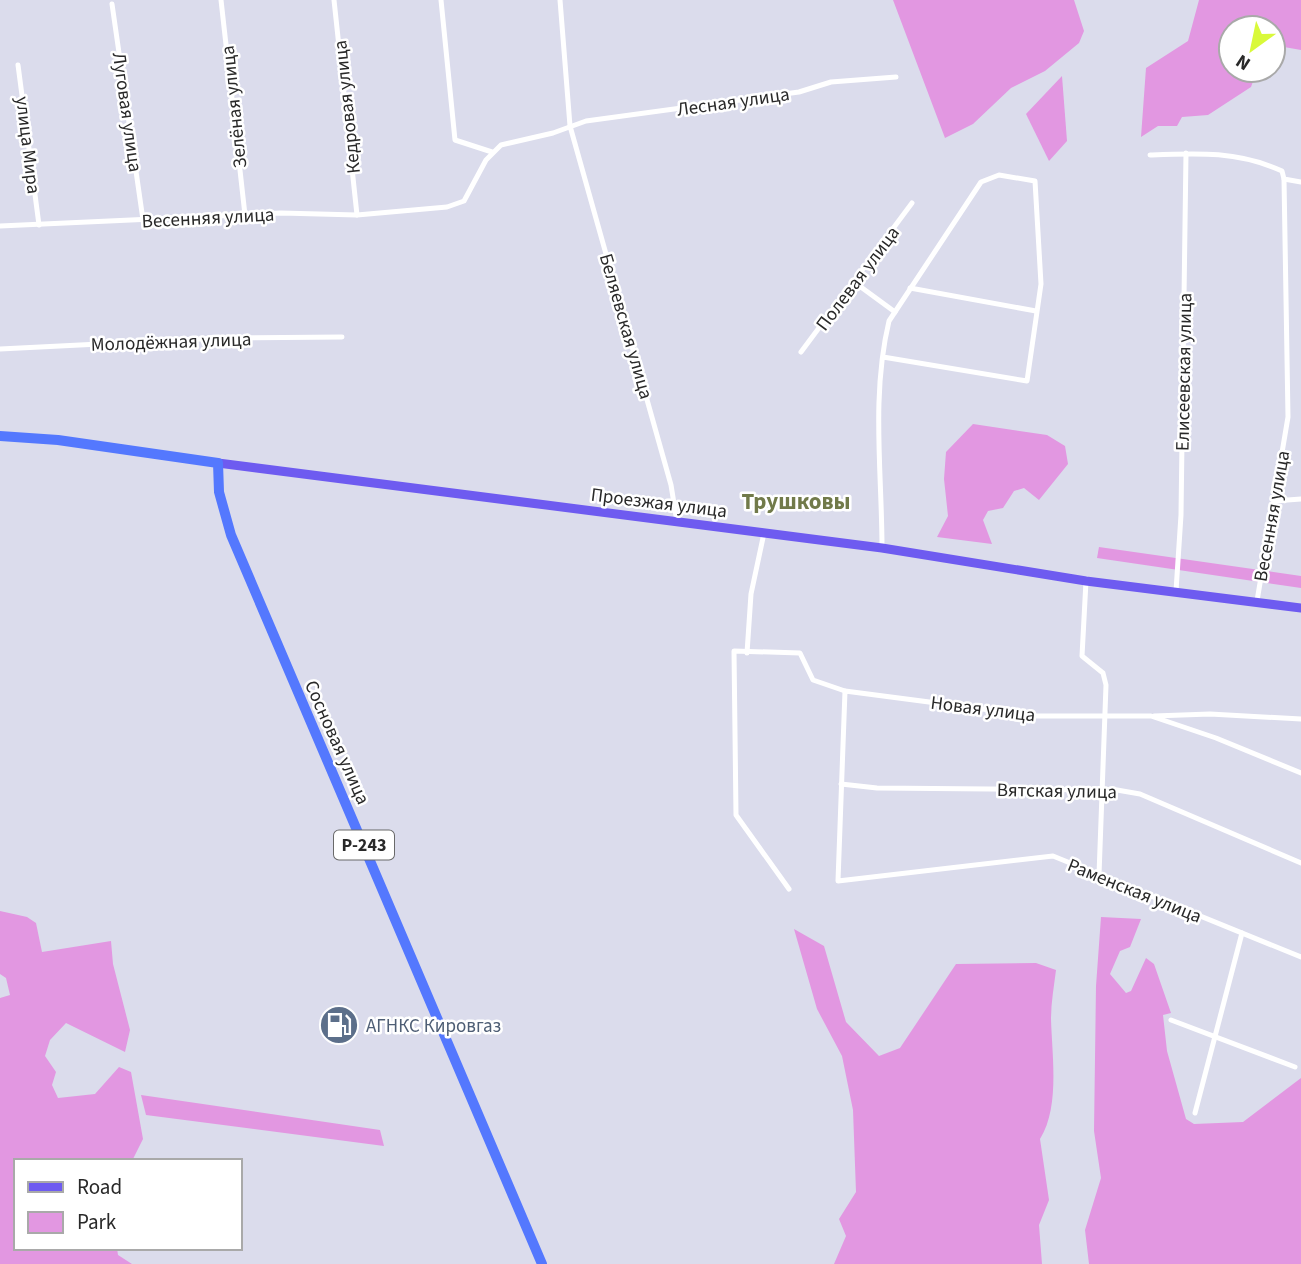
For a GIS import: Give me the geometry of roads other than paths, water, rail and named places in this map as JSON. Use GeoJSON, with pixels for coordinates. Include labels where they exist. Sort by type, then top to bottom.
{"type":"FeatureCollection","features":[{"type":"Feature","properties":{"kind":"highway"},"geometry":{"type":"LineString","coordinates":[[0,436],[58,440],[218,463]]}},
{"type":"Feature","properties":{"kind":"highway","name":"Сосновая улица"},"geometry":{"type":"LineString","coordinates":[[218,463],[220,494],[231,535],[541,1264]]}},
{"type":"Feature","properties":{"kind":"main road","name":"Проезжая улица"},"geometry":{"type":"LineString","coordinates":[[218,463],[882,548],[1086,581],[1301,608]]}},
{"type":"Feature","properties":{"kind":"street","name":"Зелёная улица"},"geometry":{"type":"LineString","coordinates":[[221,0],[245,215]]}},
{"type":"Feature","properties":{"kind":"street","name":"Кедровая улица"},"geometry":{"type":"LineString","coordinates":[[334,0],[357,215]]}},
{"type":"Feature","properties":{"kind":"street"},"geometry":{"type":"LineString","coordinates":[[441,0],[455,140],[492,152]]}},
{"type":"Feature","properties":{"kind":"street","name":"Беляевская улица"},"geometry":{"type":"LineString","coordinates":[[560,0],[571,129],[671,485],[677,522]]}},
{"type":"Feature","properties":{"kind":"street","name":"Луговая улица"},"geometry":{"type":"LineString","coordinates":[[112,4],[143,220]]}},
{"type":"Feature","properties":{"kind":"street","name":"улица Мира"},"geometry":{"type":"LineString","coordinates":[[18,65],[39,225]]}},
{"type":"Feature","properties":{"kind":"street","name":"Лесная улица"},"geometry":{"type":"LineString","coordinates":[[492,152],[509,142],[571,129],[799,92],[831,82],[896,77]]}},
{"type":"Feature","properties":{"kind":"street","name":"Весенняя улица"},"geometry":{"type":"LineString","coordinates":[[0,226],[245,215],[357,215],[447,207],[464,201],[492,152]]}},
{"type":"Feature","properties":{"kind":"street"},"geometry":{"type":"LineString","coordinates":[[1150,155],[1186,153],[1253,158],[1282,171],[1284,179],[1301,182]]}},
{"type":"Feature","properties":{"kind":"street","name":"Елисеевская улица"},"geometry":{"type":"LineString","coordinates":[[1176,591],[1181,501],[1186,153]]}},
{"type":"Feature","properties":{"kind":"street"},"geometry":{"type":"LineString","coordinates":[[882,548],[882,484],[877,426],[883,357],[889,321],[981,182],[999,174],[1035,181],[1041,284],[1027,381],[883,357]]}},
{"type":"Feature","properties":{"kind":"street","name":"Весенняя улица"},"geometry":{"type":"LineString","coordinates":[[1257,601],[1288,417],[1284,179]]}},
{"type":"Feature","properties":{"kind":"street","name":"Полевая улица"},"geometry":{"type":"LineString","coordinates":[[801,352],[912,203]]}},
{"type":"Feature","properties":{"kind":"street"},"geometry":{"type":"LineString","coordinates":[[853,282],[895,312]]}},
{"type":"Feature","properties":{"kind":"street"},"geometry":{"type":"LineString","coordinates":[[910,288],[1036,311]]}},
{"type":"Feature","properties":{"kind":"street","name":"Молодёжная улица"},"geometry":{"type":"LineString","coordinates":[[0,349],[219,338],[342,337]]}},
{"type":"Feature","properties":{"kind":"street"},"geometry":{"type":"LineString","coordinates":[[1274,501],[1301,499]]}},
{"type":"Feature","properties":{"kind":"street"},"geometry":{"type":"LineString","coordinates":[[764,533],[751,594],[747,653],[734,651],[736,815],[789,889]]}},
{"type":"Feature","properties":{"kind":"street"},"geometry":{"type":"LineString","coordinates":[[1086,581],[1082,656],[1106,678],[1100,875]]}},
{"type":"Feature","properties":{"kind":"street","name":"Новая улица"},"geometry":{"type":"LineString","coordinates":[[747,653],[800,653],[813,680],[845,691],[1036,716],[1151,716],[1216,738],[1301,773]]}},
{"type":"Feature","properties":{"kind":"street"},"geometry":{"type":"LineString","coordinates":[[841,784],[845,691]]}},
{"type":"Feature","properties":{"kind":"street"},"geometry":{"type":"LineString","coordinates":[[1151,716],[1210,714],[1301,719]]}},
{"type":"Feature","properties":{"kind":"street","name":"Вятская улица"},"geometry":{"type":"LineString","coordinates":[[841,784],[877,788],[1101,789],[1140,794],[1301,863]]}},
{"type":"Feature","properties":{"kind":"street","name":"Раменская улица"},"geometry":{"type":"LineString","coordinates":[[841,784],[838,881],[1053,856],[1301,957]]}},
{"type":"Feature","properties":{"kind":"street"},"geometry":{"type":"LineString","coordinates":[[1195,1113],[1242,933]]}},
{"type":"Feature","properties":{"kind":"street"},"geometry":{"type":"LineString","coordinates":[[1171,1020],[1215,1039],[1295,1067]]}},
{"type":"Feature","properties":{"kind":"place","name":"АГНКС Кировгаз"},"geometry":{"type":"Point","coordinates":[339,1025]}},
{"type":"Feature","properties":{"kind":"district","name":"Трушковы"},"geometry":{"type":"Point","coordinates":[796,501]}}]}
